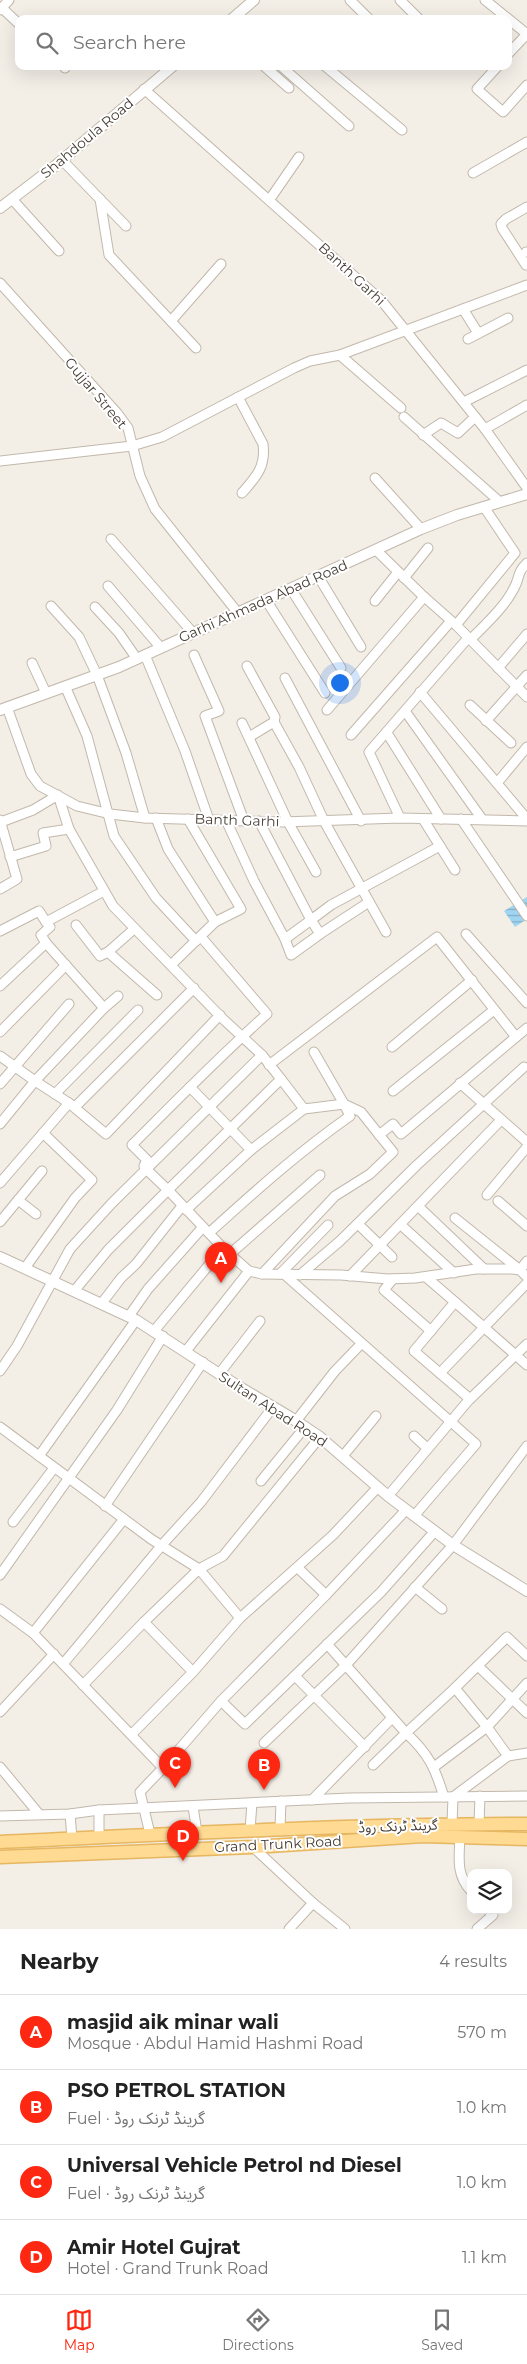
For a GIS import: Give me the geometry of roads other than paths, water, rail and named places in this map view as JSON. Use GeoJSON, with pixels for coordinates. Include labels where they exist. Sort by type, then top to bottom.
{"type":"FeatureCollection","features":[{"type":"Feature","properties":{"kind":"main road","name":"گرینڈ ٹرنک روڈ"},"geometry":{"type":"LineString","coordinates":[[0,1842],[250,1830],[452,1824],[527,1824]]}},
{"type":"Feature","properties":{"kind":"main road"},"geometry":{"type":"LineString","coordinates":[[480,1824],[481,1837]]}},
{"type":"Feature","properties":{"kind":"main road","name":"Grand Trunk Road"},"geometry":{"type":"LineString","coordinates":[[0,1858],[253,1847],[423,1836],[527,1838]]}},
{"type":"Feature","properties":{"kind":"main road"},"geometry":{"type":"LineString","coordinates":[[16,1841],[18,1858]]}},
{"type":"Feature","properties":{"kind":"street"},"geometry":{"type":"LineString","coordinates":[[9,0],[1,9],[15,21]]}},
{"type":"Feature","properties":{"kind":"street"},"geometry":{"type":"LineString","coordinates":[[237,15],[254,0]]}},
{"type":"Feature","properties":{"kind":"street"},"geometry":{"type":"LineString","coordinates":[[350,0],[365,15]]}},
{"type":"Feature","properties":{"kind":"street"},"geometry":{"type":"LineString","coordinates":[[400,0],[415,15]]}},
{"type":"Feature","properties":{"kind":"street"},"geometry":{"type":"LineString","coordinates":[[485,0],[504,15]]}},
{"type":"Feature","properties":{"kind":"street"},"geometry":{"type":"LineString","coordinates":[[512,22],[527,34],[512,50]]}},
{"type":"Feature","properties":{"kind":"street","name":"Shahdoula Road"},"geometry":{"type":"LineString","coordinates":[[0,208],[62,160],[168,70]]}},
{"type":"Feature","properties":{"kind":"street"},"geometry":{"type":"LineString","coordinates":[[269,70],[289,88]]}},
{"type":"Feature","properties":{"kind":"street"},"geometry":{"type":"LineString","coordinates":[[285,70],[348,126]]}},
{"type":"Feature","properties":{"kind":"street"},"geometry":{"type":"LineString","coordinates":[[330,70],[402,130]]}},
{"type":"Feature","properties":{"kind":"street"},"geometry":{"type":"LineString","coordinates":[[494,70],[477,89],[503,112],[527,85]]}},
{"type":"Feature","properties":{"kind":"street","name":"Banth Garhi"},"geometry":{"type":"LineString","coordinates":[[144,89],[270,199],[381,300],[475,416],[527,488]]}},
{"type":"Feature","properties":{"kind":"street"},"geometry":{"type":"LineString","coordinates":[[473,173],[527,142]]}},
{"type":"Feature","properties":{"kind":"street"},"geometry":{"type":"LineString","coordinates":[[270,199],[299,157]]}},
{"type":"Feature","properties":{"kind":"street"},"geometry":{"type":"LineString","coordinates":[[62,160],[126,226]]}},
{"type":"Feature","properties":{"kind":"street"},"geometry":{"type":"LineString","coordinates":[[100,198],[109,255],[196,348]]}},
{"type":"Feature","properties":{"kind":"street"},"geometry":{"type":"LineString","coordinates":[[12,200],[59,252]]}},
{"type":"Feature","properties":{"kind":"street"},"geometry":{"type":"LineString","coordinates":[[526,265],[502,228],[502,224],[527,207]]}},
{"type":"Feature","properties":{"kind":"street"},"geometry":{"type":"LineString","coordinates":[[171,321],[222,264]]}},
{"type":"Feature","properties":{"kind":"street","name":"Gujjar Street"},"geometry":{"type":"LineString","coordinates":[[0,283],[117,413],[128,428],[146,492],[155,509],[238,613]]}},
{"type":"Feature","properties":{"kind":"street"},"geometry":{"type":"LineString","coordinates":[[0,460],[132,446],[162,437],[310,361],[340,355],[527,286]]}},
{"type":"Feature","properties":{"kind":"street"},"geometry":{"type":"LineString","coordinates":[[464,309],[478,333]]}},
{"type":"Feature","properties":{"kind":"street"},"geometry":{"type":"LineString","coordinates":[[468,339],[508,318]]}},
{"type":"Feature","properties":{"kind":"street"},"geometry":{"type":"LineString","coordinates":[[340,355],[423,435],[500,502]]}},
{"type":"Feature","properties":{"kind":"street"},"geometry":{"type":"LineString","coordinates":[[464,402],[527,370]]}},
{"type":"Feature","properties":{"kind":"street"},"geometry":{"type":"LineString","coordinates":[[238,397],[263,444],[264,452],[261,471],[242,493]]}},
{"type":"Feature","properties":{"kind":"street"},"geometry":{"type":"LineString","coordinates":[[485,429],[527,405]]}},
{"type":"Feature","properties":{"kind":"street"},"geometry":{"type":"LineString","coordinates":[[423,435],[441,423],[458,433],[475,416]]}},
{"type":"Feature","properties":{"kind":"street"},"geometry":{"type":"LineString","coordinates":[[374,478],[421,529]]}},
{"type":"Feature","properties":{"kind":"street","name":"Garhi Ahmada Abad Road"},"geometry":{"type":"LineString","coordinates":[[3,706],[97,675],[141,657],[421,529],[527,494]]}},
{"type":"Feature","properties":{"kind":"street"},"geometry":{"type":"LineString","coordinates":[[350,735],[454,623],[515,553],[484,507]]}},
{"type":"Feature","properties":{"kind":"street"},"geometry":{"type":"LineString","coordinates":[[111,540],[193,633]]}},
{"type":"Feature","properties":{"kind":"street"},"geometry":{"type":"LineString","coordinates":[[375,602],[428,548]]}},
{"type":"Feature","properties":{"kind":"street"},"geometry":{"type":"LineString","coordinates":[[376,550],[424,597],[454,623],[527,697]]}},
{"type":"Feature","properties":{"kind":"street"},"geometry":{"type":"LineString","coordinates":[[400,818],[369,752],[405,712],[420,692],[469,639],[493,618],[516,584],[519,571],[527,564]]}},
{"type":"Feature","properties":{"kind":"street"},"geometry":{"type":"LineString","coordinates":[[318,576],[362,647]]}},
{"type":"Feature","properties":{"kind":"street"},"geometry":{"type":"LineString","coordinates":[[108,586],[161,648]]}},
{"type":"Feature","properties":{"kind":"street"},"geometry":{"type":"LineString","coordinates":[[290,589],[341,668]]}},
{"type":"Feature","properties":{"kind":"street"},"geometry":{"type":"LineString","coordinates":[[327,710],[424,597]]}},
{"type":"Feature","properties":{"kind":"street"},"geometry":{"type":"LineString","coordinates":[[266,600],[325,693]]}},
{"type":"Feature","properties":{"kind":"street"},"geometry":{"type":"LineString","coordinates":[[51,606],[79,637],[97,675],[126,753],[145,818]]}},
{"type":"Feature","properties":{"kind":"street"},"geometry":{"type":"LineString","coordinates":[[95,607],[141,657],[185,751],[209,820]]}},
{"type":"Feature","properties":{"kind":"street"},"geometry":{"type":"LineString","coordinates":[[498,668],[527,634]]}},
{"type":"Feature","properties":{"kind":"street"},"geometry":{"type":"LineString","coordinates":[[194,656],[219,711],[206,716],[244,821]]}},
{"type":"Feature","properties":{"kind":"street"},"geometry":{"type":"LineString","coordinates":[[32,663],[46,693]]}},
{"type":"Feature","properties":{"kind":"street"},"geometry":{"type":"LineString","coordinates":[[247,666],[275,717],[274,722],[300,768],[324,821],[386,932]]}},
{"type":"Feature","properties":{"kind":"street"},"geometry":{"type":"LineString","coordinates":[[486,721],[527,676]]}},
{"type":"Feature","properties":{"kind":"street"},"geometry":{"type":"LineString","coordinates":[[285,678],[362,820]]}},
{"type":"Feature","properties":{"kind":"street"},"geometry":{"type":"LineString","coordinates":[[64,686],[87,736],[110,814],[114,836],[156,898],[198,939],[267,1014],[132,1145],[148,1160],[144,1166],[146,1170],[227,1251],[250,1271],[262,1274],[393,1279],[426,1277],[484,1269],[520,1270]]}},
{"type":"Feature","properties":{"kind":"street"},"geometry":{"type":"LineString","coordinates":[[420,692],[527,820]]}},
{"type":"Feature","properties":{"kind":"street"},"geometry":{"type":"LineString","coordinates":[[470,705],[511,743]]}},
{"type":"Feature","properties":{"kind":"street","name":"Banth Garhi"},"geometry":{"type":"LineString","coordinates":[[3,706],[31,774],[40,786],[77,806],[110,814],[145,818],[288,822],[400,818],[527,820]]}},
{"type":"Feature","properties":{"kind":"street"},"geometry":{"type":"LineString","coordinates":[[405,712],[482,820]]}},
{"type":"Feature","properties":{"kind":"street"},"geometry":{"type":"LineString","coordinates":[[242,722],[288,822],[316,872]]}},
{"type":"Feature","properties":{"kind":"street"},"geometry":{"type":"LineString","coordinates":[[249,737],[274,722]]}},
{"type":"Feature","properties":{"kind":"street"},"geometry":{"type":"LineString","coordinates":[[387,733],[441,819]]}},
{"type":"Feature","properties":{"kind":"street"},"geometry":{"type":"LineString","coordinates":[[497,783],[527,749]]}},
{"type":"Feature","properties":{"kind":"street"},"geometry":{"type":"LineString","coordinates":[[0,888],[17,879],[0,821],[33,810],[58,795],[69,829],[113,906],[262,1056],[304,1109]]}},
{"type":"Feature","properties":{"kind":"street"},"geometry":{"type":"LineString","coordinates":[[156,818],[168,849],[215,922]]}},
{"type":"Feature","properties":{"kind":"street"},"geometry":{"type":"LineString","coordinates":[[171,965],[215,922],[242,909],[188,819]]}},
{"type":"Feature","properties":{"kind":"street"},"geometry":{"type":"LineString","coordinates":[[423,819],[455,870]]}},
{"type":"Feature","properties":{"kind":"street"},"geometry":{"type":"LineString","coordinates":[[461,819],[527,916]]}},
{"type":"Feature","properties":{"kind":"street"},"geometry":{"type":"LineString","coordinates":[[226,820],[254,881],[292,955],[369,902]]}},
{"type":"Feature","properties":{"kind":"street"},"geometry":{"type":"LineString","coordinates":[[259,821],[320,934]]}},
{"type":"Feature","properties":{"kind":"street"},"geometry":{"type":"LineString","coordinates":[[10,857],[46,846],[43,832],[69,829]]}},
{"type":"Feature","properties":{"kind":"street"},"geometry":{"type":"LineString","coordinates":[[285,939],[331,905],[440,846]]}},
{"type":"Feature","properties":{"kind":"street"},"geometry":{"type":"LineString","coordinates":[[46,922],[104,891]]}},
{"type":"Feature","properties":{"kind":"street"},"geometry":{"type":"LineString","coordinates":[[0,931],[39,911],[50,927],[41,935],[46,943],[104,1008]]}},
{"type":"Feature","properties":{"kind":"street"},"geometry":{"type":"LineString","coordinates":[[76,925],[100,956],[108,952],[134,929]]}},
{"type":"Feature","properties":{"kind":"street"},"geometry":{"type":"LineString","coordinates":[[466,934],[527,1002]]}},
{"type":"Feature","properties":{"kind":"street"},"geometry":{"type":"LineString","coordinates":[[269,1064],[437,937],[516,1037]]}},
{"type":"Feature","properties":{"kind":"street"},"geometry":{"type":"LineString","coordinates":[[0,986],[46,943]]}},
{"type":"Feature","properties":{"kind":"street"},"geometry":{"type":"LineString","coordinates":[[108,952],[157,995]]}},
{"type":"Feature","properties":{"kind":"street"},"geometry":{"type":"LineString","coordinates":[[0,1032],[66,965]]}},
{"type":"Feature","properties":{"kind":"street"},"geometry":{"type":"LineString","coordinates":[[392,1047],[472,980]]}},
{"type":"Feature","properties":{"kind":"street"},"geometry":{"type":"LineString","coordinates":[[0,1183],[43,1133],[194,988]]}},
{"type":"Feature","properties":{"kind":"street"},"geometry":{"type":"LineString","coordinates":[[0,1124],[35,1081],[104,1008],[118,996]]}},
{"type":"Feature","properties":{"kind":"street"},"geometry":{"type":"LineString","coordinates":[[0,1084],[69,1004]]}},
{"type":"Feature","properties":{"kind":"street"},"geometry":{"type":"LineString","coordinates":[[55,1094],[138,1010]]}},
{"type":"Feature","properties":{"kind":"street"},"geometry":{"type":"LineString","coordinates":[[394,1091],[494,1010]]}},
{"type":"Feature","properties":{"kind":"street"},"geometry":{"type":"LineString","coordinates":[[0,1056],[72,1105],[106,1134],[220,1015]]}},
{"type":"Feature","properties":{"kind":"street"},"geometry":{"type":"LineString","coordinates":[[379,1135],[393,1124],[401,1134],[527,1028]]}},
{"type":"Feature","properties":{"kind":"street"},"geometry":{"type":"LineString","coordinates":[[39,1456],[133,1318],[148,1289],[206,1230],[321,1137],[350,1116],[314,1052]]}},
{"type":"Feature","properties":{"kind":"street"},"geometry":{"type":"LineString","coordinates":[[0,1371],[17,1346],[70,1249],[146,1170],[262,1056]]}},
{"type":"Feature","properties":{"kind":"street"},"geometry":{"type":"LineString","coordinates":[[300,1275],[358,1224],[417,1165],[524,1067]]}},
{"type":"Feature","properties":{"kind":"street"},"geometry":{"type":"LineString","coordinates":[[76,1290],[108,1250],[281,1079]]}},
{"type":"Feature","properties":{"kind":"street"},"geometry":{"type":"LineString","coordinates":[[460,1083],[527,1142]]}},
{"type":"Feature","properties":{"kind":"street"},"geometry":{"type":"LineString","coordinates":[[190,1087],[251,1150]]}},
{"type":"Feature","properties":{"kind":"street"},"geometry":{"type":"LineString","coordinates":[[102,1303],[121,1278],[136,1264],[184,1208],[251,1150],[304,1109],[344,1104],[361,1112],[393,1152],[370,1174],[335,1196],[262,1274]]}},
{"type":"Feature","properties":{"kind":"street"},"geometry":{"type":"LineString","coordinates":[[350,1276],[419,1207],[501,1120]]}},
{"type":"Feature","properties":{"kind":"street"},"geometry":{"type":"LineString","coordinates":[[25,1268],[75,1198],[92,1180],[43,1133]]}},
{"type":"Feature","properties":{"kind":"street"},"geometry":{"type":"LineString","coordinates":[[487,1195],[527,1147]]}},
{"type":"Feature","properties":{"kind":"street"},"geometry":{"type":"LineString","coordinates":[[0,1222],[42,1171]]}},
{"type":"Feature","properties":{"kind":"street"},"geometry":{"type":"LineString","coordinates":[[0,1575],[117,1410],[159,1334],[227,1251],[320,1175]]}},
{"type":"Feature","properties":{"kind":"street"},"geometry":{"type":"LineString","coordinates":[[18,1200],[36,1214]]}},
{"type":"Feature","properties":{"kind":"street"},"geometry":{"type":"LineString","coordinates":[[498,1201],[527,1226]]}},
{"type":"Feature","properties":{"kind":"street"},"geometry":{"type":"LineString","coordinates":[[419,1207],[484,1269]]}},
{"type":"Feature","properties":{"kind":"street"},"geometry":{"type":"LineString","coordinates":[[455,1218],[527,1277]]}},
{"type":"Feature","properties":{"kind":"street"},"geometry":{"type":"LineString","coordinates":[[358,1224],[392,1256]]}},
{"type":"Feature","properties":{"kind":"street"},"geometry":{"type":"LineString","coordinates":[[283,1275],[328,1225]]}},
{"type":"Feature","properties":{"kind":"street"},"geometry":{"type":"LineString","coordinates":[[401,1225],[454,1273]]}},
{"type":"Feature","properties":{"kind":"street","name":"Sultan Abad Road"},"geometry":{"type":"LineString","coordinates":[[2,1261],[25,1268],[76,1290],[133,1318],[159,1334],[320,1437],[388,1496],[435,1532],[527,1591]]}},
{"type":"Feature","properties":{"kind":"street"},"geometry":{"type":"LineString","coordinates":[[520,1270],[527,1261]]}},
{"type":"Feature","properties":{"kind":"street"},"geometry":{"type":"LineString","coordinates":[[186,1351],[250,1271]]}},
{"type":"Feature","properties":{"kind":"street"},"geometry":{"type":"LineString","coordinates":[[150,1834],[140,1792],[221,1701],[410,1513],[476,1444],[451,1420],[283,1275]]}},
{"type":"Feature","properties":{"kind":"street"},"geometry":{"type":"LineString","coordinates":[[426,1277],[527,1365]]}},
{"type":"Feature","properties":{"kind":"street"},"geometry":{"type":"LineString","coordinates":[[393,1279],[384,1290],[431,1331]]}},
{"type":"Feature","properties":{"kind":"street"},"geometry":{"type":"LineString","coordinates":[[440,1373],[527,1283]]}},
{"type":"Feature","properties":{"kind":"street"},"geometry":{"type":"LineString","coordinates":[[455,1302],[414,1351],[470,1399]]}},
{"type":"Feature","properties":{"kind":"street"},"geometry":{"type":"LineString","coordinates":[[219,1374],[260,1321]]}},
{"type":"Feature","properties":{"kind":"street"},"geometry":{"type":"LineString","coordinates":[[261,1481],[335,1371],[361,1344]]}},
{"type":"Feature","properties":{"kind":"street"},"geometry":{"type":"LineString","coordinates":[[388,1496],[470,1399],[527,1344]]}},
{"type":"Feature","properties":{"kind":"street"},"geometry":{"type":"LineString","coordinates":[[105,1506],[203,1362]]}},
{"type":"Feature","properties":{"kind":"street"},"geometry":{"type":"LineString","coordinates":[[63,1664],[160,1546],[202,1502],[272,1407]]}},
{"type":"Feature","properties":{"kind":"street"},"geometry":{"type":"LineString","coordinates":[[343,1456],[376,1416]]}},
{"type":"Feature","properties":{"kind":"street"},"geometry":{"type":"LineString","coordinates":[[0,1427],[160,1546],[199,1569],[240,1618]]}},
{"type":"Feature","properties":{"kind":"street"},"geometry":{"type":"LineString","coordinates":[[414,1436],[427,1448]]}},
{"type":"Feature","properties":{"kind":"street"},"geometry":{"type":"LineString","coordinates":[[83,1685],[199,1569],[223,1556],[320,1437]]}},
{"type":"Feature","properties":{"kind":"street"},"geometry":{"type":"LineString","coordinates":[[264,1743],[346,1665],[453,1545],[527,1446]]}},
{"type":"Feature","properties":{"kind":"street"},"geometry":{"type":"LineString","coordinates":[[12,1522],[54,1468]]}},
{"type":"Feature","properties":{"kind":"street"},"geometry":{"type":"LineString","coordinates":[[132,1734],[193,1672],[240,1618],[333,1535],[378,1487]]}},
{"type":"Feature","properties":{"kind":"street"},"geometry":{"type":"LineString","coordinates":[[33,1633],[124,1519]]}},
{"type":"Feature","properties":{"kind":"street"},"geometry":{"type":"LineString","coordinates":[[221,1701],[245,1724],[381,1592],[435,1532]]}},
{"type":"Feature","properties":{"kind":"street"},"geometry":{"type":"LineString","coordinates":[[298,1568],[326,1595]]}},
{"type":"Feature","properties":{"kind":"street"},"geometry":{"type":"LineString","coordinates":[[415,1587],[442,1610]]}},
{"type":"Feature","properties":{"kind":"street"},"geometry":{"type":"LineString","coordinates":[[0,1609],[33,1633],[163,1768]]}},
{"type":"Feature","properties":{"kind":"street"},"geometry":{"type":"LineString","coordinates":[[144,1622],[193,1672]]}},
{"type":"Feature","properties":{"kind":"street"},"geometry":{"type":"LineString","coordinates":[[373,1765],[456,1688],[507,1637],[527,1656]]}},
{"type":"Feature","properties":{"kind":"street"},"geometry":{"type":"LineString","coordinates":[[327,1644],[406,1734],[424,1750],[448,1797],[452,1824]]}},
{"type":"Feature","properties":{"kind":"street"},"geometry":{"type":"LineString","coordinates":[[0,1710],[54,1654]]}},
{"type":"Feature","properties":{"kind":"street"},"geometry":{"type":"LineString","coordinates":[[478,1666],[527,1713]]}},
{"type":"Feature","properties":{"kind":"street"},"geometry":{"type":"LineString","coordinates":[[295,1676],[365,1747]]}},
{"type":"Feature","properties":{"kind":"street"},"geometry":{"type":"LineString","coordinates":[[434,1767],[487,1727],[527,1683]]}},
{"type":"Feature","properties":{"kind":"street"},"geometry":{"type":"LineString","coordinates":[[456,1688],[508,1756]]}},
{"type":"Feature","properties":{"kind":"street"},"geometry":{"type":"LineString","coordinates":[[312,1800],[392,1718]]}},
{"type":"Feature","properties":{"kind":"street"},"geometry":{"type":"LineString","coordinates":[[448,1797],[508,1756],[527,1753]]}},
{"type":"Feature","properties":{"kind":"street"},"geometry":{"type":"LineString","coordinates":[[0,1767],[39,1814]]}},
{"type":"Feature","properties":{"kind":"street"},"geometry":{"type":"LineString","coordinates":[[480,1796],[480,1824]]}},
{"type":"Feature","properties":{"kind":"street"},"geometry":{"type":"LineString","coordinates":[[0,1816],[70,1814],[99,1810],[193,1807],[282,1801],[527,1796]]}},
{"type":"Feature","properties":{"kind":"street"},"geometry":{"type":"LineString","coordinates":[[280,1829],[282,1801]]}},
{"type":"Feature","properties":{"kind":"street"},"geometry":{"type":"LineString","coordinates":[[250,1830],[252,1803]]}},
{"type":"Feature","properties":{"kind":"street"},"geometry":{"type":"LineString","coordinates":[[193,1807],[197,1832]]}},
{"type":"Feature","properties":{"kind":"street"},"geometry":{"type":"LineString","coordinates":[[99,1810],[100,1837]]}},
{"type":"Feature","properties":{"kind":"street"},"geometry":{"type":"LineString","coordinates":[[70,1814],[72,1838]]}},
{"type":"Feature","properties":{"kind":"street"},"geometry":{"type":"LineString","coordinates":[[460,1837],[459,1874],[467,1885]]}},
{"type":"Feature","properties":{"kind":"street"},"geometry":{"type":"LineString","coordinates":[[253,1847],[313,1903],[345,1929]]}},
{"type":"Feature","properties":{"kind":"street"},"geometry":{"type":"LineString","coordinates":[[289,1929],[313,1903]]}},
{"type":"Feature","properties":{"kind":"street"},"geometry":{"type":"LineString","coordinates":[[477,1929],[492,1914]]}},
{"type":"Feature","properties":{"kind":"water"},"geometry":{"type":"Polygon","coordinates":[[[527,897],[527,919],[515,927],[504,911],[527,897]]]}},
{"type":"Feature","properties":{"kind":"place","name":"masjid aik minar wali"},"geometry":{"type":"Point","coordinates":[221,1283]}},
{"type":"Feature","properties":{"kind":"place","name":"Universal Vehicle Petrol nd Diesel"},"geometry":{"type":"Point","coordinates":[175,1788]}},
{"type":"Feature","properties":{"kind":"place","name":"PSO PETROL STATION"},"geometry":{"type":"Point","coordinates":[264,1790]}},
{"type":"Feature","properties":{"kind":"place","name":"Amir Hotel Gujrat"},"geometry":{"type":"Point","coordinates":[183,1861]}}]}
